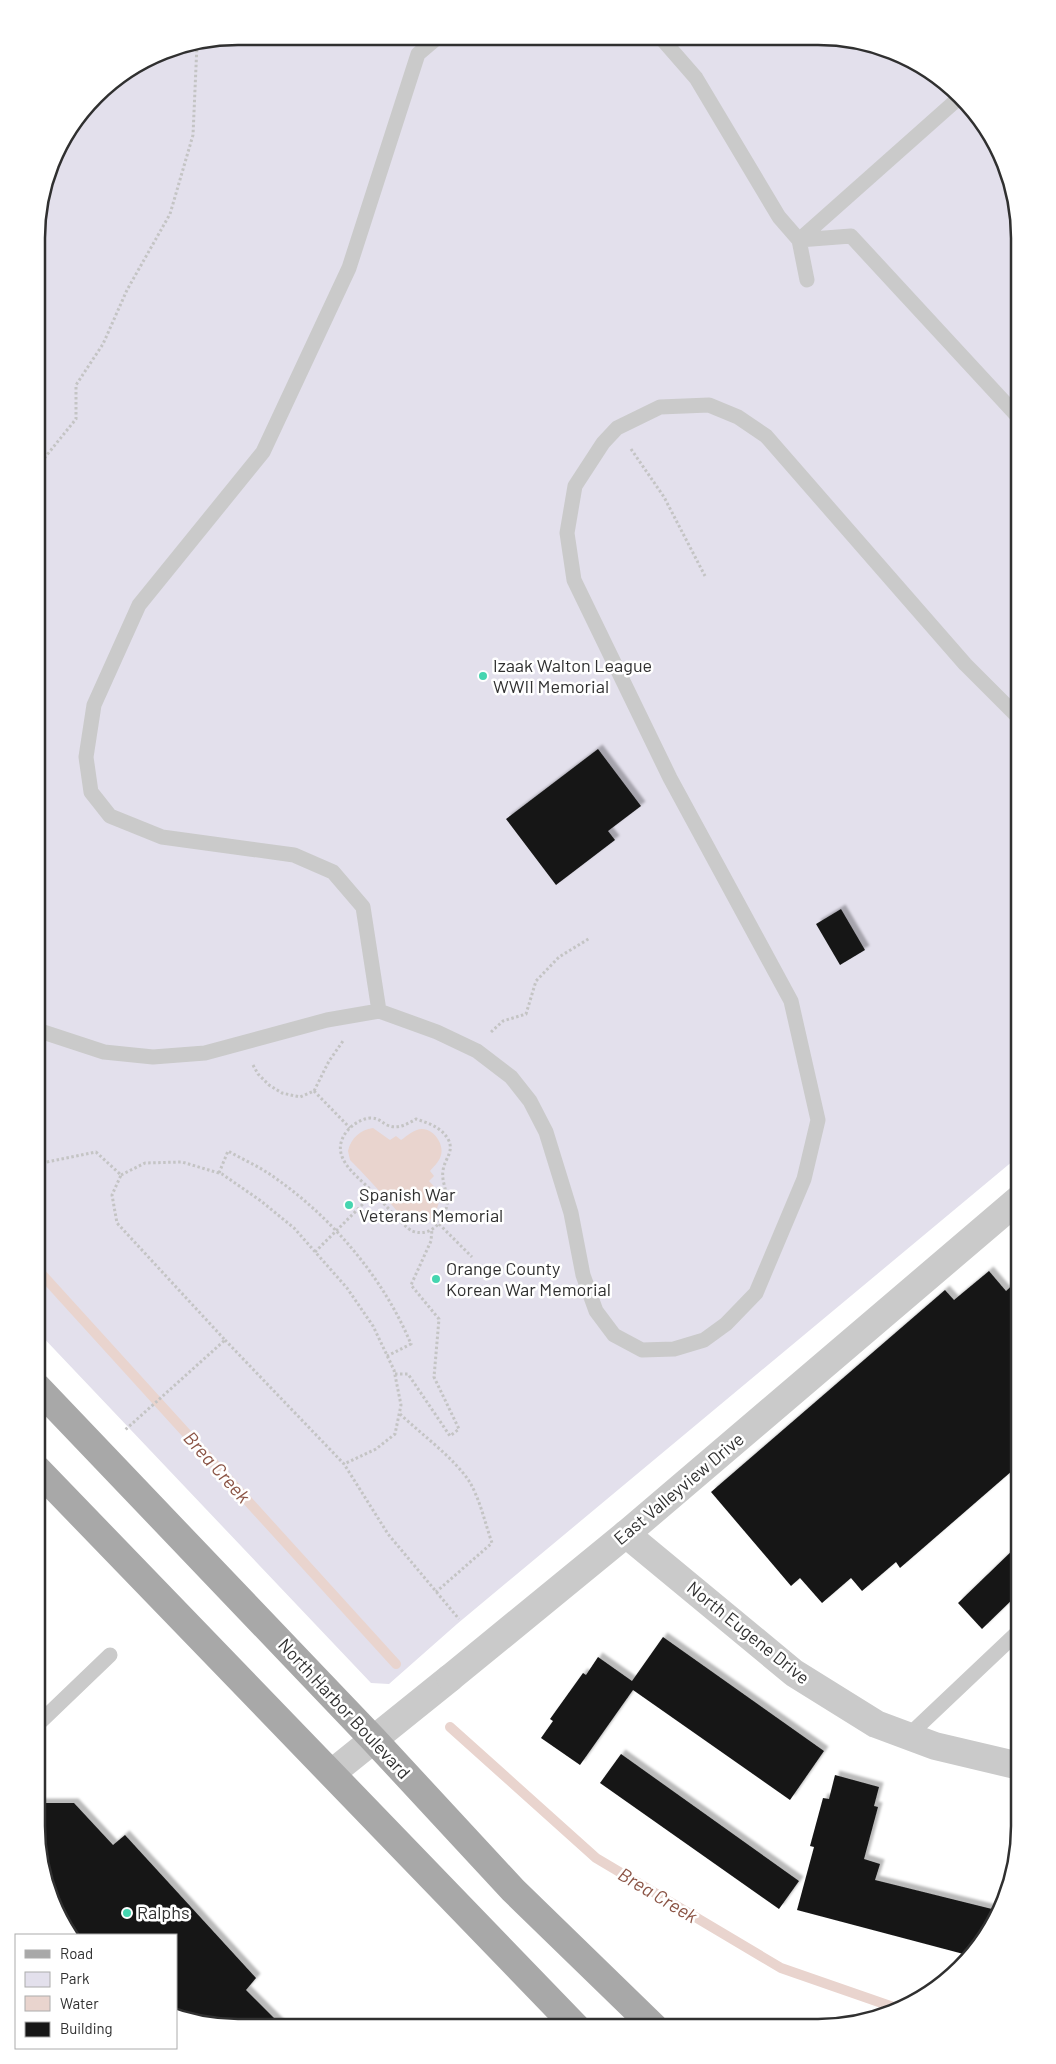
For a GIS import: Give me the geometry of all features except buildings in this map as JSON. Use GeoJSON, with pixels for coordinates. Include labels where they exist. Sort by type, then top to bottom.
{"type":"FeatureCollection","features":[{"type":"Feature","properties":{"kind":"main road","name":"North Harbor Boulevard"},"geometry":{"type":"LineString","coordinates":[[45,1395],[374,1740],[512,1890],[646,2019]]}},
{"type":"Feature","properties":{"kind":"main road"},"geometry":{"type":"LineString","coordinates":[[45,1477],[568,2019]]}},
{"type":"Feature","properties":{"kind":"street","name":"East Valleyview Drive"},"geometry":{"type":"LineString","coordinates":[[332,1773],[626,1534],[1011,1207]]}},
{"type":"Feature","properties":{"kind":"street","name":"North Eugene Drive"},"geometry":{"type":"LineString","coordinates":[[626,1534],[794,1673],[876,1724],[935,1746],[1011,1764]]}},
{"type":"Feature","properties":{"kind":"lane"},"geometry":{"type":"LineString","coordinates":[[379,1011],[363,907],[333,872],[294,855],[162,837],[110,816],[92,792],[86,757],[94,705],[139,605],[263,452],[349,268],[418,54],[429,45]]}},
{"type":"Feature","properties":{"kind":"lane"},"geometry":{"type":"LineString","coordinates":[[667,45],[696,78],[778,217],[799,240],[807,280]]}},
{"type":"Feature","properties":{"kind":"lane"},"geometry":{"type":"LineString","coordinates":[[799,240],[954,102]]}},
{"type":"Feature","properties":{"kind":"lane"},"geometry":{"type":"LineString","coordinates":[[799,240],[851,236],[1011,409]]}},
{"type":"Feature","properties":{"kind":"lane"},"geometry":{"type":"LineString","coordinates":[[45,1033],[104,1052],[153,1057],[205,1053],[327,1020],[379,1011],[437,1032],[477,1051],[511,1077],[530,1101],[546,1132],[571,1213],[583,1275],[596,1311],[614,1335],[642,1350],[674,1349],[704,1340],[726,1324],[756,1292],[804,1179],[818,1120],[791,1001],[670,778],[574,580],[567,533],[575,486],[603,443],[617,428],[660,407],[709,405],[738,417],[766,436],[965,664],[1011,709]]}},
{"type":"Feature","properties":{"kind":"lane"},"geometry":{"type":"LineString","coordinates":[[908,1736],[1011,1639]]}},
{"type":"Feature","properties":{"kind":"lane"},"geometry":{"type":"LineString","coordinates":[[45,1717],[110,1655]]}},
{"type":"Feature","properties":{"kind":"path"},"geometry":{"type":"LineString","coordinates":[[45,457],[76,419],[76,385],[103,344],[127,290],[170,214],[193,135],[197,50]]}},
{"type":"Feature","properties":{"kind":"path"},"geometry":{"type":"LineString","coordinates":[[617,428],[664,497],[705,576]]}},
{"type":"Feature","properties":{"kind":"path"},"geometry":{"type":"LineString","coordinates":[[477,1051],[486,1037],[503,1021],[526,1014],[536,981],[559,957],[590,938]]}},
{"type":"Feature","properties":{"kind":"path"},"geometry":{"type":"LineString","coordinates":[[240,1043],[258,1074],[269,1085],[282,1093],[300,1097],[314,1091],[329,1061],[340,1048],[348,1031],[349,1016]]}},
{"type":"Feature","properties":{"kind":"path"},"geometry":{"type":"LineString","coordinates":[[314,1091],[350,1128]]}},
{"type":"Feature","properties":{"kind":"path"},"geometry":{"type":"LineString","coordinates":[[369,1118],[380,1119],[387,1125],[402,1127],[416,1119],[438,1128],[448,1139],[451,1150],[442,1171],[448,1203],[444,1217],[439,1224],[432,1229],[422,1232],[411,1230],[374,1193],[342,1160],[339,1149],[343,1136],[353,1124],[369,1118]]}},
{"type":"Feature","properties":{"kind":"path"},"geometry":{"type":"LineString","coordinates":[[219,1173],[228,1151],[283,1184],[312,1207],[336,1232],[382,1289],[404,1327],[411,1344],[387,1356]]}},
{"type":"Feature","properties":{"kind":"path"},"geometry":{"type":"LineString","coordinates":[[45,1162],[96,1152],[122,1175]]}},
{"type":"Feature","properties":{"kind":"path"},"geometry":{"type":"LineString","coordinates":[[344,1464],[376,1449],[395,1434],[401,1405],[395,1374],[387,1356],[373,1326],[347,1288],[294,1228],[261,1201],[219,1173],[182,1162],[145,1163],[122,1175],[112,1195],[117,1223],[225,1340],[344,1464],[388,1534],[459,1619]]}},
{"type":"Feature","properties":{"kind":"path"},"geometry":{"type":"LineString","coordinates":[[315,1252],[374,1193]]}},
{"type":"Feature","properties":{"kind":"path"},"geometry":{"type":"LineString","coordinates":[[439,1224],[472,1257]]}},
{"type":"Feature","properties":{"kind":"path"},"geometry":{"type":"LineString","coordinates":[[395,1374],[408,1374],[450,1436],[459,1430],[434,1378],[439,1319],[411,1285],[431,1241],[432,1229]]}},
{"type":"Feature","properties":{"kind":"path"},"geometry":{"type":"LineString","coordinates":[[125,1430],[225,1340]]}},
{"type":"Feature","properties":{"kind":"path"},"geometry":{"type":"LineString","coordinates":[[400,1414],[448,1458],[469,1481],[492,1542],[436,1592]]}},
{"type":"Feature","properties":{"kind":"green space"},"geometry":{"type":"Polygon","coordinates":[[[226,45],[830,45],[880,55],[914,71],[935,85],[971,121],[991,153],[1001,176],[1011,226],[1011,1163],[457,1624],[389,1684],[371,1683],[45,1339],[45,226],[55,176],[71,142],[85,121],[121,85],[153,65],[176,55],[226,45]]]}},
{"type":"Feature","properties":{"kind":"water"},"geometry":{"type":"Polygon","coordinates":[[[373,1128],[390,1140],[396,1136],[401,1140],[419,1129],[431,1132],[438,1139],[442,1149],[441,1154],[438,1162],[430,1171],[434,1176],[429,1181],[440,1193],[438,1207],[427,1222],[421,1224],[406,1220],[350,1160],[348,1151],[354,1139],[360,1133],[373,1128]]]}},
{"type":"Feature","properties":{"kind":"waterway","name":"Brea Creek"},"geometry":{"type":"LineString","coordinates":[[45,1278],[396,1664]]}},
{"type":"Feature","properties":{"kind":"waterway","name":"Brea Creek"},"geometry":{"type":"LineString","coordinates":[[450,1727],[596,1858],[781,1968],[889,2005]]}},
{"type":"Feature","properties":{"kind":"place","name":"Izaak Walton League WWII Memorial"},"geometry":{"type":"Point","coordinates":[483,676]}},
{"type":"Feature","properties":{"kind":"place","name":"Spanish War Veterans Memorial"},"geometry":{"type":"Point","coordinates":[349,1205]}},
{"type":"Feature","properties":{"kind":"place","name":"Orange County Korean War Memorial"},"geometry":{"type":"Point","coordinates":[436,1279]}},
{"type":"Feature","properties":{"kind":"place","name":"Ralphs"},"geometry":{"type":"Point","coordinates":[127,1913]}}]}
